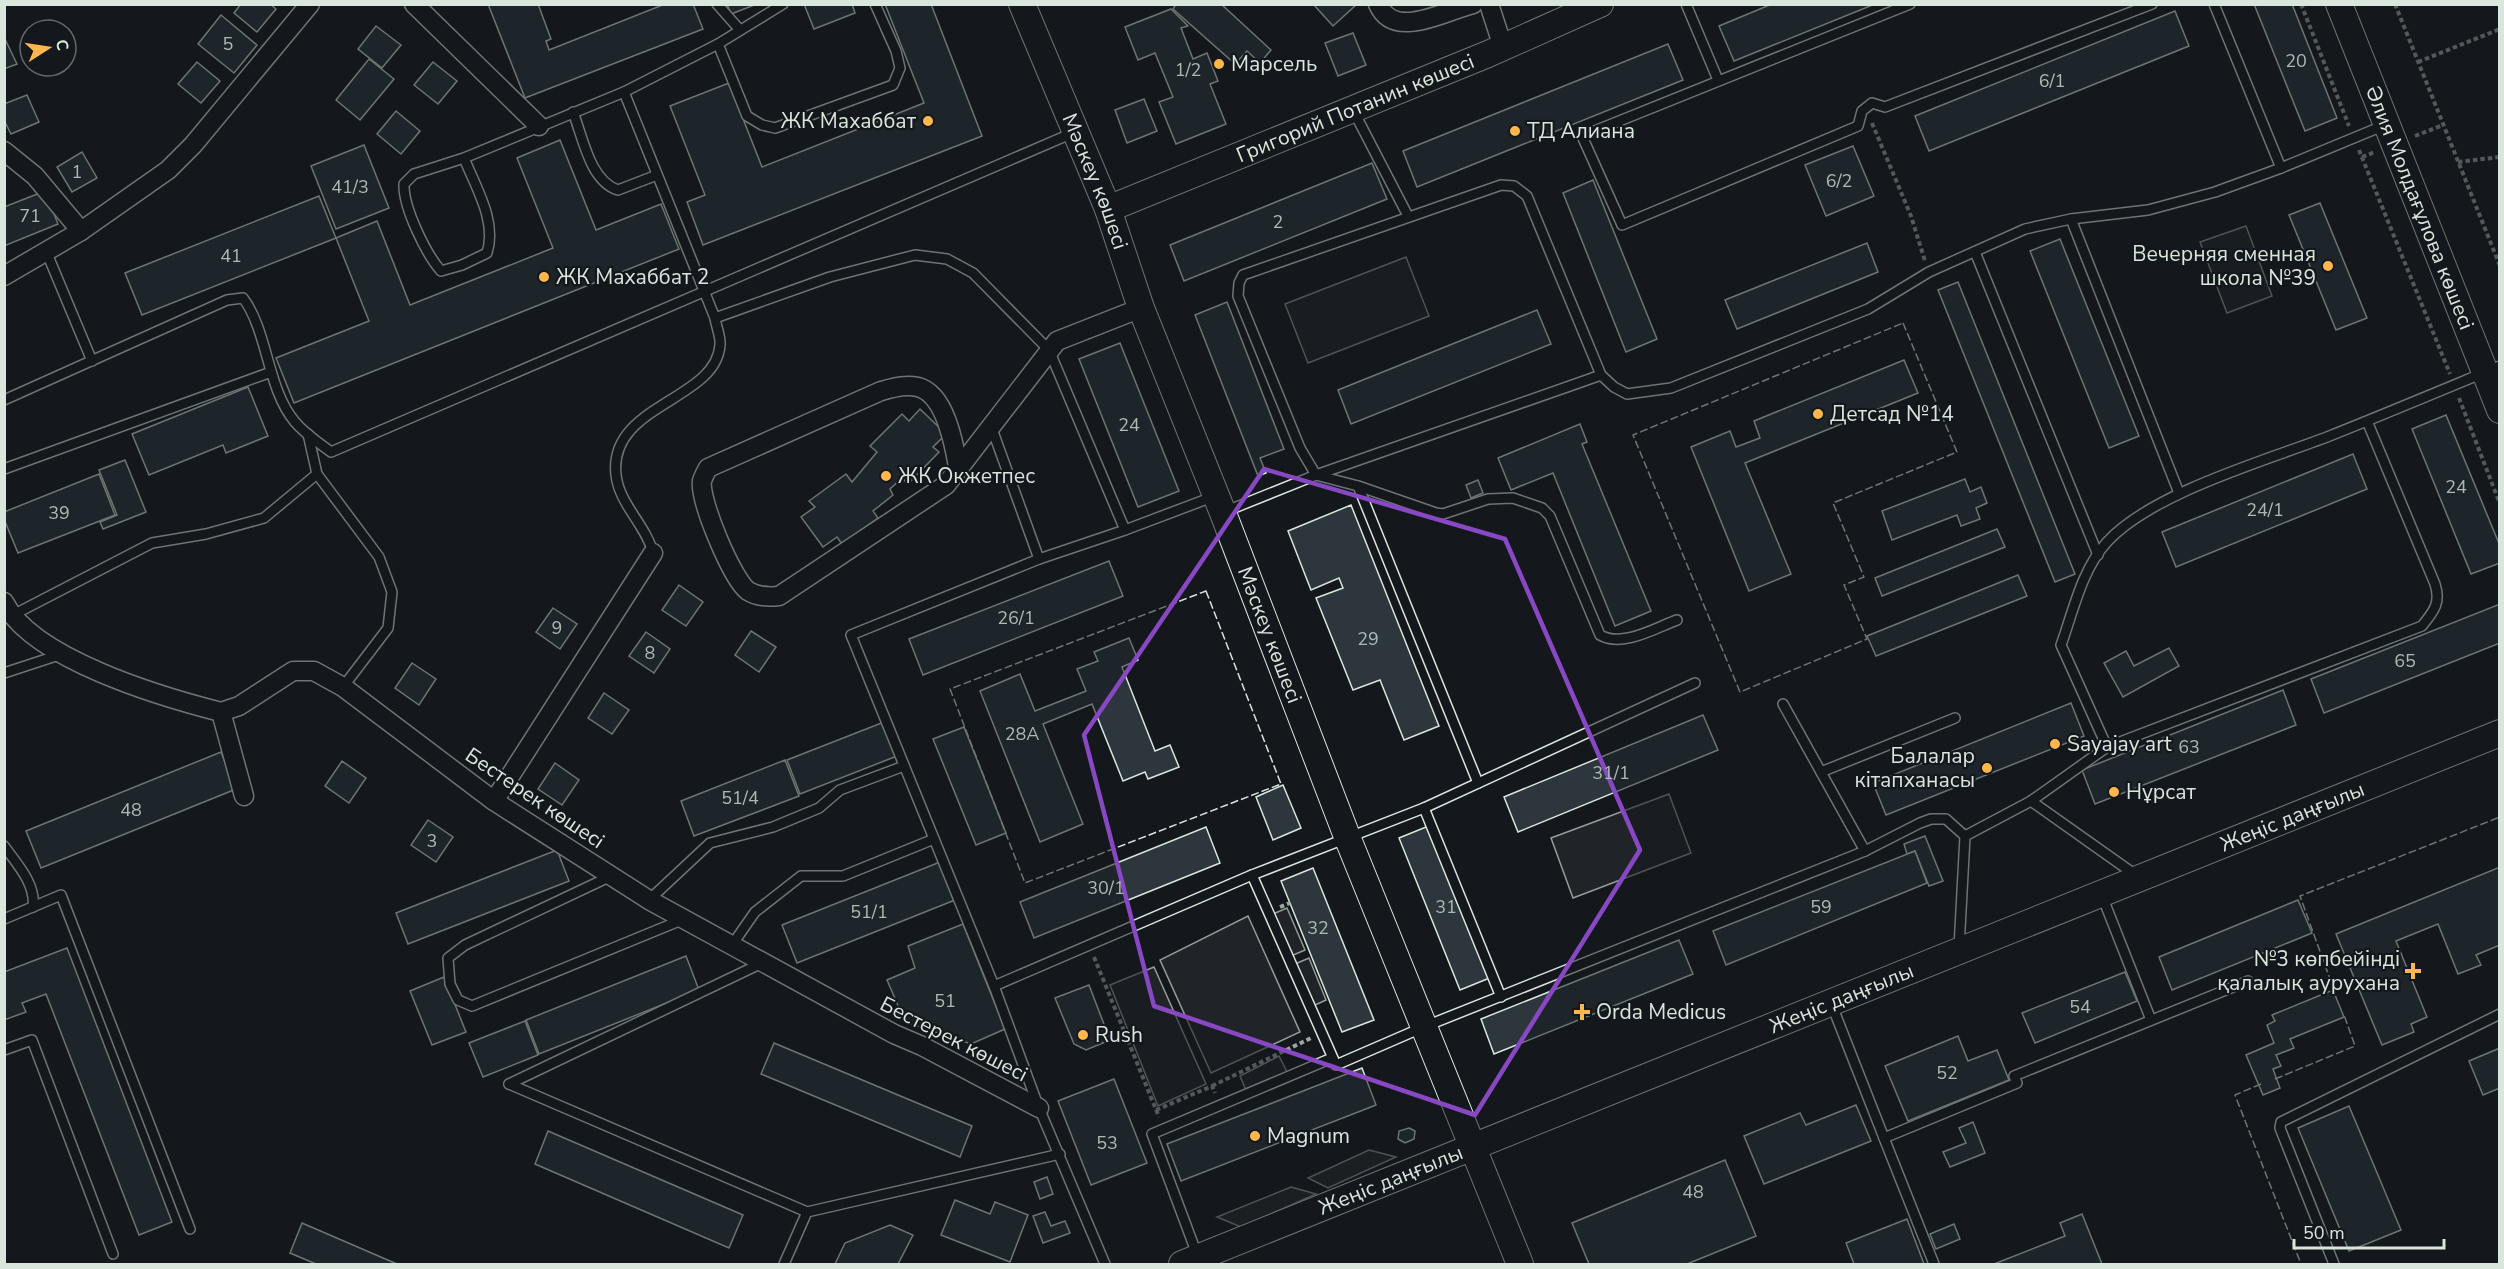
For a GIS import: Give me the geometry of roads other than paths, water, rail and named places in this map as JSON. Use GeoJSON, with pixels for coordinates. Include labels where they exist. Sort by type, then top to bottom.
{"type":"FeatureCollection","features":[{"type":"Feature","properties":{"kind":"street"},"geometry":{"type":"LineString","coordinates":[[4,276],[81,231],[168,170],[185,153],[310,4]]}},
{"type":"Feature","properties":{"kind":"street"},"geometry":{"type":"LineString","coordinates":[[414,4],[539,126]]}},
{"type":"Feature","properties":{"kind":"street","name":"Мәскеу көшесі"},"geometry":{"type":"LineString","coordinates":[[1022,4],[1108,209],[1141,308],[1220,504],[1348,839],[1426,1026],[1520,1264]]}},
{"type":"Feature","properties":{"kind":"street"},"geometry":{"type":"LineString","coordinates":[[1378,4],[1383,15],[1397,24],[1422,20],[1473,4]]}},
{"type":"Feature","properties":{"kind":"street"},"geometry":{"type":"LineString","coordinates":[[1490,4],[1503,47]]}},
{"type":"Feature","properties":{"kind":"street","name":"Григорий Потанин көшесі"},"geometry":{"type":"LineString","coordinates":[[1108,209],[1503,47],[1600,4]]}},
{"type":"Feature","properties":{"kind":"street","name":"Әлия Молдағұлова көшесі"},"geometry":{"type":"LineString","coordinates":[[2339,4],[2386,124],[2492,369],[2499,410]]}},
{"type":"Feature","properties":{"kind":"street"},"geometry":{"type":"LineString","coordinates":[[4,151],[35,176],[81,231]]}},
{"type":"Feature","properties":{"kind":"street"},"geometry":{"type":"LineString","coordinates":[[958,467],[952,430],[930,393],[919,387],[904,385],[881,390],[708,468],[702,480],[704,500],[736,578],[748,591],[763,597],[779,596],[793,589],[946,485],[1057,341],[1141,308]]}},
{"type":"Feature","properties":{"kind":"street"},"geometry":{"type":"LineString","coordinates":[[494,801],[653,553]]}},
{"type":"Feature","properties":{"kind":"street"},"geometry":{"type":"LineString","coordinates":[[7,612],[23,628],[45,644],[111,677],[221,712],[244,796]]}},
{"type":"Feature","properties":{"kind":"street","name":"Бестерек көшесі"},"geometry":{"type":"LineString","coordinates":[[221,712],[239,706],[293,671],[314,671],[343,687],[494,801],[649,900],[762,963],[1038,1108]]}},
{"type":"Feature","properties":{"kind":"street","name":"Жеңіс даңғылы"},"geometry":{"type":"LineString","coordinates":[[1191,1261],[2102,896],[2499,733]]}},
{"type":"Feature","properties":{"kind":"lane"},"geometry":{"type":"LineString","coordinates":[[717,4],[740,30]]}},
{"type":"Feature","properties":{"kind":"lane"},"geometry":{"type":"LineString","coordinates":[[464,158],[490,224],[492,238],[487,253],[462,266],[441,271],[433,262],[403,197],[404,184],[414,174],[464,158],[624,92],[718,44],[783,4]]}},
{"type":"Feature","properties":{"kind":"lane"},"geometry":{"type":"LineString","coordinates":[[718,44],[747,116],[762,125],[775,128],[893,85],[900,68],[896,51],[875,4]]}},
{"type":"Feature","properties":{"kind":"lane"},"geometry":{"type":"LineString","coordinates":[[1686,4],[1718,80]]}},
{"type":"Feature","properties":{"kind":"lane"},"geometry":{"type":"LineString","coordinates":[[1910,4],[1582,136],[1622,225],[1858,126],[1862,111],[1872,103],[1885,107],[2152,4]]}},
{"type":"Feature","properties":{"kind":"lane"},"geometry":{"type":"LineString","coordinates":[[2214,4],[2281,168]]}},
{"type":"Feature","properties":{"kind":"lane"},"geometry":{"type":"LineString","coordinates":[[624,92],[715,318],[721,344],[716,362],[708,373],[641,418],[619,448],[615,473],[620,494],[646,532],[653,553]]}},
{"type":"Feature","properties":{"kind":"lane"},"geometry":{"type":"LineString","coordinates":[[1352,109],[1408,216]]}},
{"type":"Feature","properties":{"kind":"lane"},"geometry":{"type":"LineString","coordinates":[[573,112],[596,173],[607,186],[618,190],[657,175]]}},
{"type":"Feature","properties":{"kind":"lane"},"geometry":{"type":"LineString","coordinates":[[1677,620],[1625,639],[1607,639],[1600,635],[1550,516],[1542,508],[1525,500],[1488,499],[1443,514],[1358,486],[1316,475],[1300,448],[1238,296],[1239,283],[1243,275],[1501,185],[1514,186],[1527,196],[1601,375],[1626,394],[1671,388],[1868,309],[1929,272],[2025,229],[2071,219],[2148,210],[2215,192],[2281,168],[2386,124]]}},
{"type":"Feature","properties":{"kind":"lane"},"geometry":{"type":"LineString","coordinates":[[4,400],[227,300],[243,298],[253,311],[271,372],[294,421],[331,452],[1075,132]]}},
{"type":"Feature","properties":{"kind":"lane"},"geometry":{"type":"LineString","coordinates":[[2071,219],[2179,493]]}},
{"type":"Feature","properties":{"kind":"lane"},"geometry":{"type":"LineString","coordinates":[[46,251],[92,361]]}},
{"type":"Feature","properties":{"kind":"lane"},"geometry":{"type":"LineString","coordinates":[[1975,252],[2098,555]]}},
{"type":"Feature","properties":{"kind":"lane"},"geometry":{"type":"LineString","coordinates":[[715,318],[831,277],[915,255],[946,259],[973,273],[1049,350],[1125,530]]}},
{"type":"Feature","properties":{"kind":"lane"},"geometry":{"type":"LineString","coordinates":[[2108,747],[2061,645],[2089,569],[2107,542],[2141,516],[2179,493],[2367,421],[2492,369]]}},
{"type":"Feature","properties":{"kind":"lane"},"geometry":{"type":"LineString","coordinates":[[4,469],[271,372]]}},
{"type":"Feature","properties":{"kind":"lane"},"geometry":{"type":"LineString","coordinates":[[1105,1264],[1060,1154],[1038,1108],[994,986],[851,635],[1039,560],[1125,530],[1316,475],[1601,375]]}},
{"type":"Feature","properties":{"kind":"lane"},"geometry":{"type":"LineString","coordinates":[[1965,836],[2031,801],[2108,747],[2422,626],[2437,608],[2439,596],[2367,421]]}},
{"type":"Feature","properties":{"kind":"lane"},"geometry":{"type":"LineString","coordinates":[[991,425],[1039,560]]}},
{"type":"Feature","properties":{"kind":"lane"},"geometry":{"type":"LineString","coordinates":[[308,434],[317,474],[379,557],[392,592],[388,628],[343,687]]}},
{"type":"Feature","properties":{"kind":"lane"},"geometry":{"type":"LineString","coordinates":[[7,612],[152,543],[206,534],[264,518],[317,474]]}},
{"type":"Feature","properties":{"kind":"lane"},"geometry":{"type":"LineString","coordinates":[[1358,486],[1478,783]]}},
{"type":"Feature","properties":{"kind":"lane"},"geometry":{"type":"LineString","coordinates":[[4,673],[64,654]]}},
{"type":"Feature","properties":{"kind":"lane"},"geometry":{"type":"LineString","coordinates":[[994,986],[1252,875],[1424,808],[1695,683]]}},
{"type":"Feature","properties":{"kind":"lane"},"geometry":{"type":"LineString","coordinates":[[1783,704],[1865,851]]}},
{"type":"Feature","properties":{"kind":"lane"},"geometry":{"type":"LineString","coordinates":[[1821,772],[1955,718]]}},
{"type":"Feature","properties":{"kind":"lane"},"geometry":{"type":"LineString","coordinates":[[649,900],[710,843],[782,823],[819,808],[840,790],[904,766]]}},
{"type":"Feature","properties":{"kind":"lane"},"geometry":{"type":"LineString","coordinates":[[2031,801],[2142,879]]}},
{"type":"Feature","properties":{"kind":"lane"},"geometry":{"type":"LineString","coordinates":[[1424,808],[1501,997]]}},
{"type":"Feature","properties":{"kind":"lane"},"geometry":{"type":"LineString","coordinates":[[1252,875],[1336,1065],[1426,1026],[1865,851],[1931,819],[1946,819],[1965,836]]}},
{"type":"Feature","properties":{"kind":"lane"},"geometry":{"type":"LineString","coordinates":[[1959,952],[1965,836]]}},
{"type":"Feature","properties":{"kind":"lane"},"geometry":{"type":"LineString","coordinates":[[732,945],[755,912],[801,876],[843,876],[934,839]]}},
{"type":"Feature","properties":{"kind":"lane"},"geometry":{"type":"LineString","coordinates":[[4,846],[29,883],[34,896],[33,907]]}},
{"type":"Feature","properties":{"kind":"lane"},"geometry":{"type":"LineString","coordinates":[[611,876],[465,945],[448,958],[450,984],[458,1000],[472,1006],[684,919]]}},
{"type":"Feature","properties":{"kind":"lane"},"geometry":{"type":"LineString","coordinates":[[4,919],[61,895],[190,1229]]}},
{"type":"Feature","properties":{"kind":"lane"},"geometry":{"type":"LineString","coordinates":[[2102,896],[2151,1020]]}},
{"type":"Feature","properties":{"kind":"lane"},"geometry":{"type":"LineString","coordinates":[[762,963],[509,1084],[807,1212],[1060,1154]]}},
{"type":"Feature","properties":{"kind":"lane"},"geometry":{"type":"LineString","coordinates":[[1884,1138],[2017,1083],[2014,1076],[2248,981]]}},
{"type":"Feature","properties":{"kind":"lane"},"geometry":{"type":"LineString","coordinates":[[1831,1003],[1934,1264]]}},
{"type":"Feature","properties":{"kind":"lane"},"geometry":{"type":"LineString","coordinates":[[2334,1264],[2280,1128],[2281,1122],[2499,1014]]}},
{"type":"Feature","properties":{"kind":"lane"},"geometry":{"type":"LineString","coordinates":[[4,1050],[32,1040],[113,1254]]}},
{"type":"Feature","properties":{"kind":"lane"},"geometry":{"type":"LineString","coordinates":[[1191,1261],[1152,1134],[1332,1058]]}},
{"type":"Feature","properties":{"kind":"lane"},"geometry":{"type":"LineString","coordinates":[[784,1264],[807,1212]]}},
{"type":"Feature","properties":{"kind":"place","name":"Марсель"},"geometry":{"type":"Point","coordinates":[1219,64]}},
{"type":"Feature","properties":{"kind":"place","name":"ЖК Махаббат"},"geometry":{"type":"Point","coordinates":[928,121]}},
{"type":"Feature","properties":{"kind":"place","name":"ТД Алиана"},"geometry":{"type":"Point","coordinates":[1515,131]}},
{"type":"Feature","properties":{"kind":"place","name":"Вечерняя сменная школа №39"},"geometry":{"type":"Point","coordinates":[2328,266]}},
{"type":"Feature","properties":{"kind":"place","name":"ЖК Махаббат 2"},"geometry":{"type":"Point","coordinates":[544,277]}},
{"type":"Feature","properties":{"kind":"place","name":"Детсад №14"},"geometry":{"type":"Point","coordinates":[1818,414]}},
{"type":"Feature","properties":{"kind":"place","name":"ЖК Окжетпес"},"geometry":{"type":"Point","coordinates":[886,476]}},
{"type":"Feature","properties":{"kind":"place","name":"Sayajay аrt"},"geometry":{"type":"Point","coordinates":[2055,744]}},
{"type":"Feature","properties":{"kind":"place","name":"Балалар кітапханасы"},"geometry":{"type":"Point","coordinates":[1987,768]}},
{"type":"Feature","properties":{"kind":"place","name":"Нұрсат"},"geometry":{"type":"Point","coordinates":[2114,792]}},
{"type":"Feature","properties":{"kind":"place","name":"№3 көпбейінді қалалық аурухана"},"geometry":{"type":"Point","coordinates":[2413,971]}},
{"type":"Feature","properties":{"kind":"place","name":"Orda Medicus"},"geometry":{"type":"Point","coordinates":[1582,1012]}},
{"type":"Feature","properties":{"kind":"place","name":"Rush"},"geometry":{"type":"Point","coordinates":[1083,1035]}},
{"type":"Feature","properties":{"kind":"place","name":"Magnum"},"geometry":{"type":"Point","coordinates":[1255,1136]}}]}
